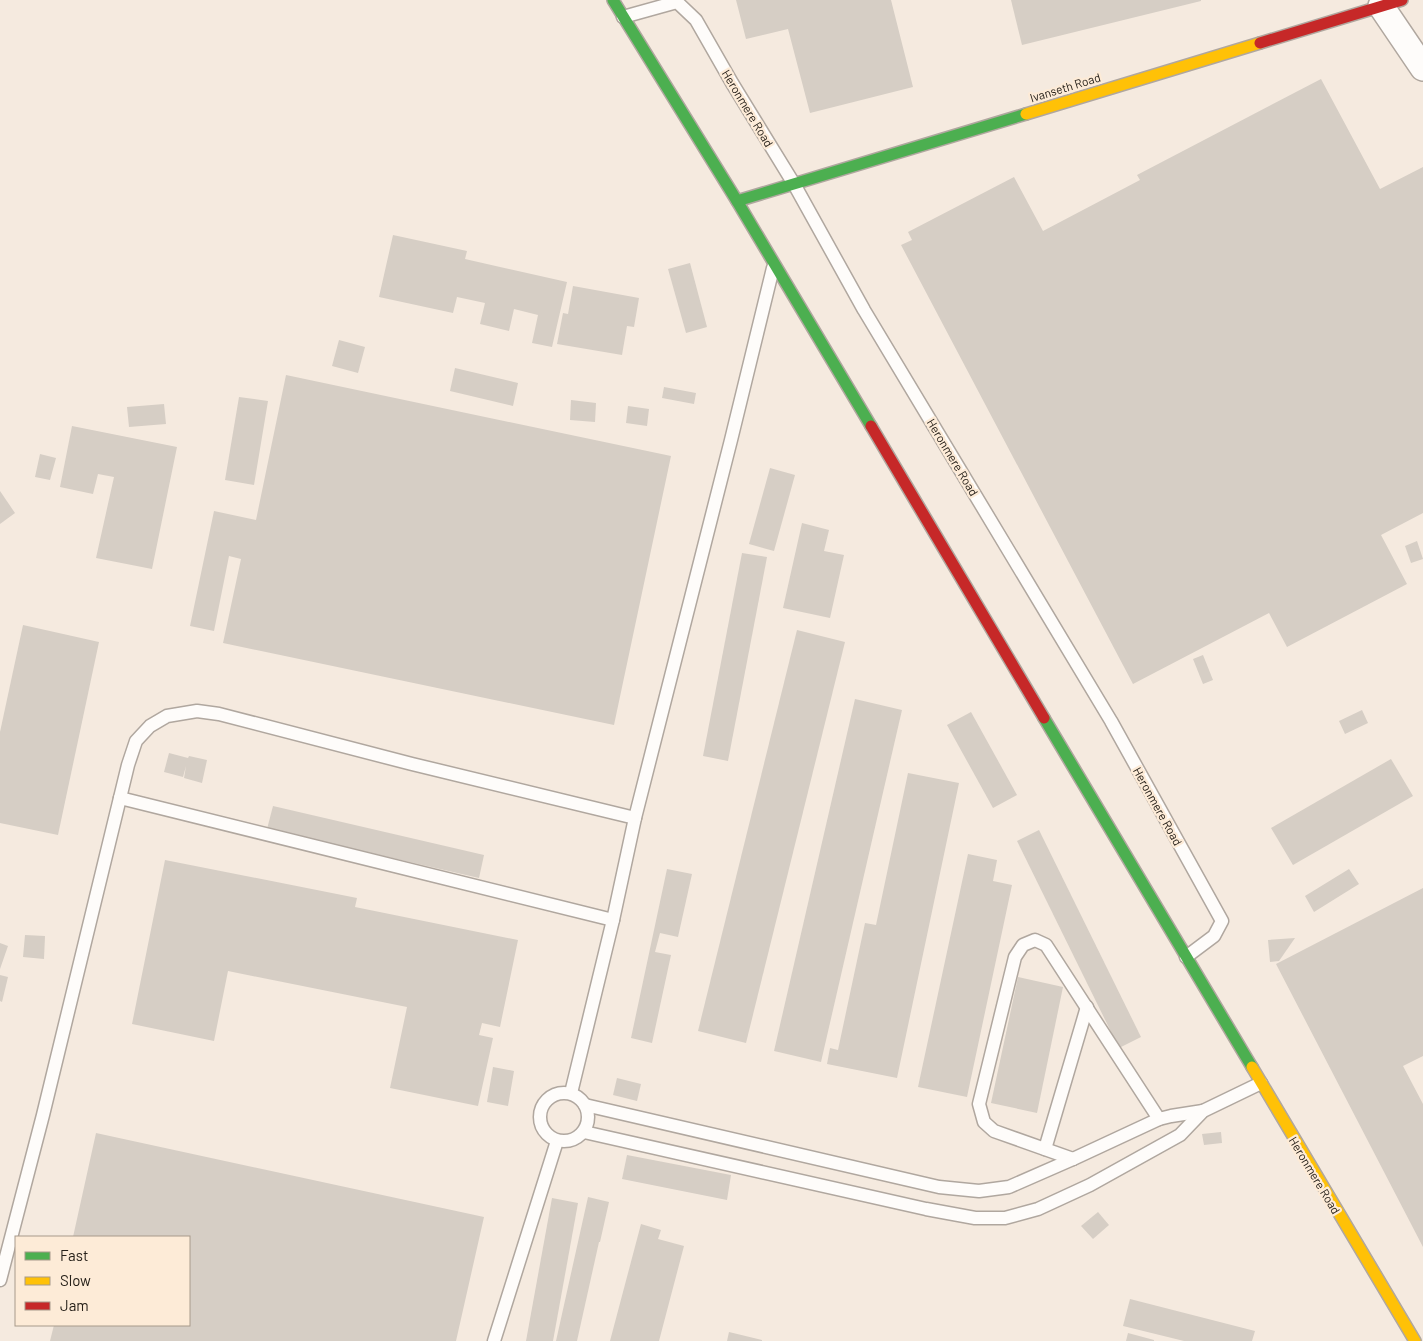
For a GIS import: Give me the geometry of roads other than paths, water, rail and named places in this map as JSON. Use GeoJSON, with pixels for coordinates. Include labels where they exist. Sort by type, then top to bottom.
{"type":"FeatureCollection","features":[{"type":"Feature","properties":{"kind":"street","name":"Heronmere Road"},"geometry":{"type":"LineString","coordinates":[[613,0],[737,201],[1415,1341]]}},
{"type":"Feature","properties":{"kind":"street"},"geometry":{"type":"LineString","coordinates":[[1392,3],[1423,68]]}},
{"type":"Feature","properties":{"kind":"street","name":"Ivanseth Road"},"geometry":{"type":"LineString","coordinates":[[737,201],[1392,3]]}},
{"type":"Feature","properties":{"kind":"lane","name":"Heronmere Road"},"geometry":{"type":"LineString","coordinates":[[624,17],[678,2],[696,20],[794,184],[864,310],[1111,721],[1222,920],[1214,936],[1186,957]]}},
{"type":"Feature","properties":{"kind":"lane"},"geometry":{"type":"LineString","coordinates":[[571,1093],[613,920],[635,818],[774,264]]}},
{"type":"Feature","properties":{"kind":"lane"},"geometry":{"type":"LineString","coordinates":[[0,1280],[120,798],[136,741],[150,726],[167,716],[197,711],[219,714],[412,764],[635,818]]}},
{"type":"Feature","properties":{"kind":"lane"},"geometry":{"type":"LineString","coordinates":[[120,798],[613,920]]}},
{"type":"Feature","properties":{"kind":"lane"},"geometry":{"type":"LineString","coordinates":[[1073,1159],[994,1131],[984,1122],[979,1104],[1015,957],[1023,945],[1034,940],[1046,945],[1159,1119]]}},
{"type":"Feature","properties":{"kind":"lane"},"geometry":{"type":"LineString","coordinates":[[1045,1149],[1087,1008]]}},
{"type":"Feature","properties":{"kind":"lane"},"geometry":{"type":"LineString","coordinates":[[586,1105],[939,1187],[979,1191],[1008,1187],[1159,1119],[1203,1111],[1261,1082]]}},
{"type":"Feature","properties":{"kind":"lane"},"geometry":{"type":"LineString","coordinates":[[561,1092],[571,1093],[579,1097],[586,1105],[589,1114],[588,1124],[584,1132],[576,1138],[567,1141],[557,1141],[542,1129],[539,1120],[540,1110],[544,1101],[552,1095],[561,1092]]}},
{"type":"Feature","properties":{"kind":"lane"},"geometry":{"type":"LineString","coordinates":[[584,1132],[926,1209],[975,1218],[1005,1218],[1038,1209],[1090,1185],[1180,1135],[1203,1111]]}},
{"type":"Feature","properties":{"kind":"lane"},"geometry":{"type":"LineString","coordinates":[[494,1341],[557,1141]]}}]}
